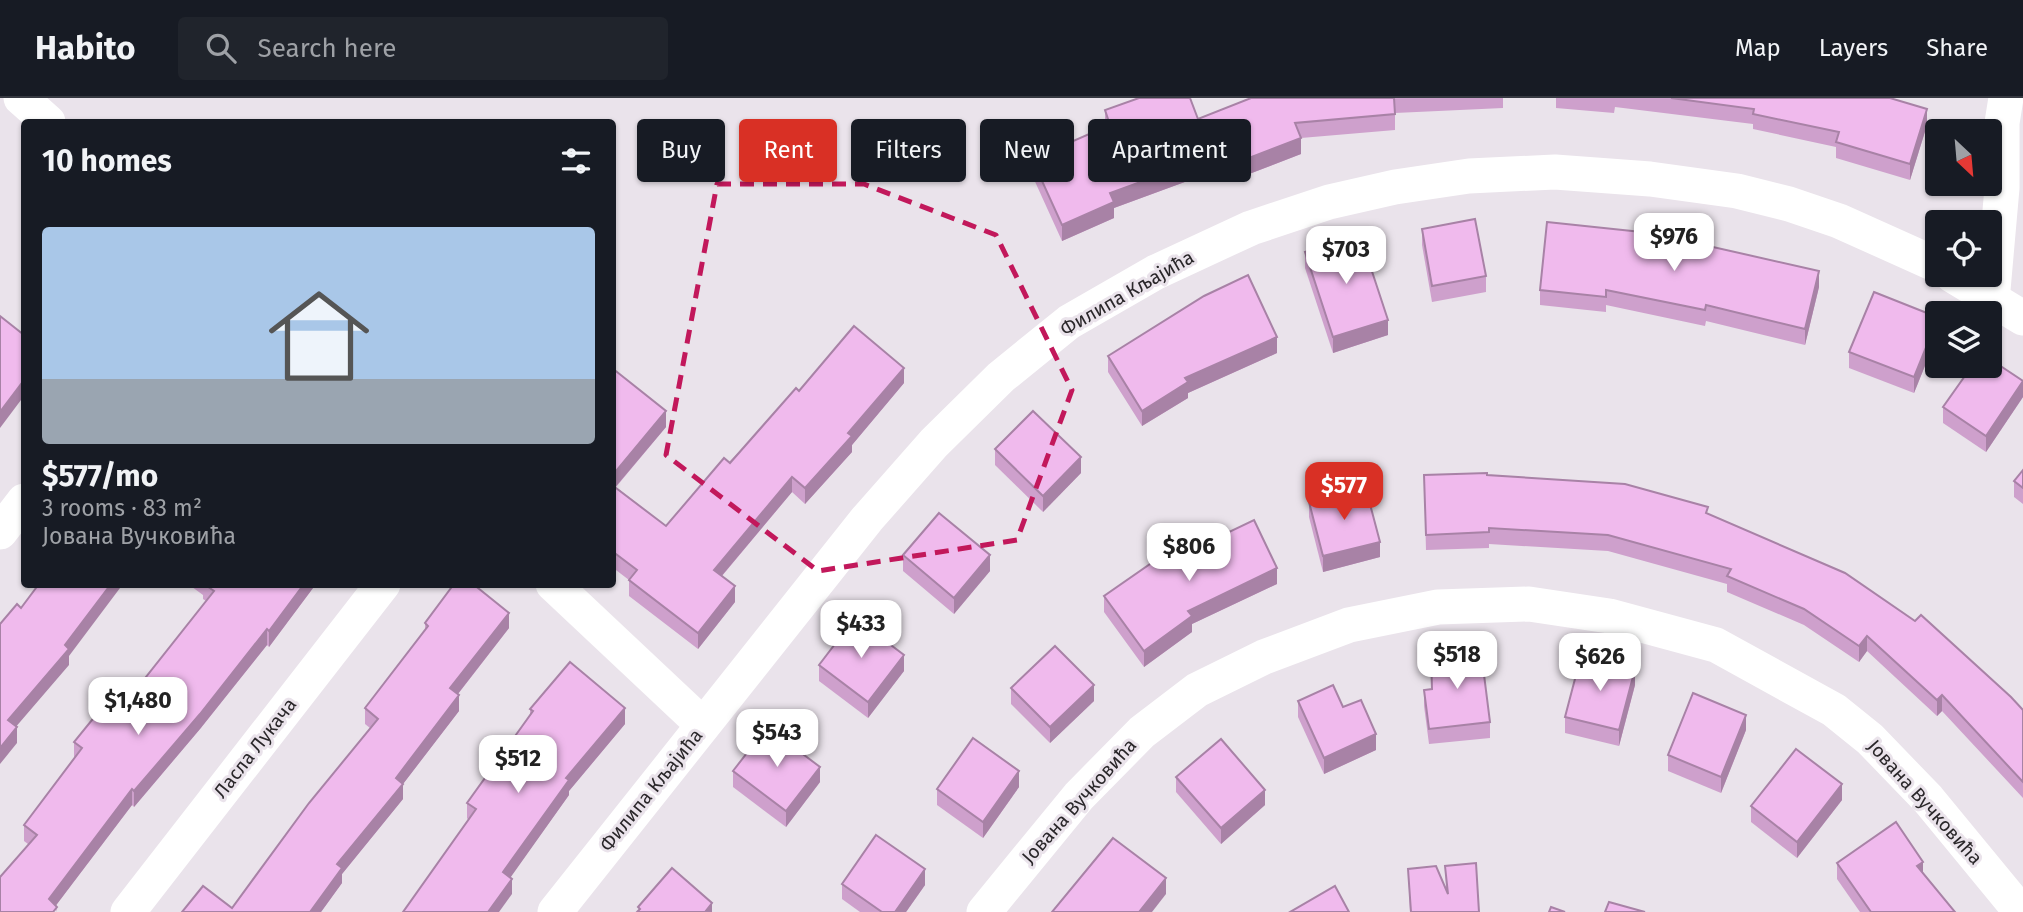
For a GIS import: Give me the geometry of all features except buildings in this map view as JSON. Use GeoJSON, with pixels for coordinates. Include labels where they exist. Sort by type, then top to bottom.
{"type":"FeatureCollection","features":[{"type":"Feature","properties":{"kind":"street"},"geometry":{"type":"LineString","coordinates":[[21,98],[45,119]]}},
{"type":"Feature","properties":{"kind":"street"},"geometry":{"type":"LineString","coordinates":[[1970,287],[1992,301],[2001,188],[2001,123],[2006,98]]}},
{"type":"Feature","properties":{"kind":"street","name":"Филипа Кљајића"},"geometry":{"type":"LineString","coordinates":[[555,912],[867,519],[934,443],[1001,377],[1069,322],[1156,272],[1251,228],[1329,202],[1395,187],[1469,176],[1555,172],[1650,179],[1737,191],[1789,204],[1839,221],[1925,260]]}},
{"type":"Feature","properties":{"kind":"street"},"geometry":{"type":"LineString","coordinates":[[2002,306],[2023,318]]}},
{"type":"Feature","properties":{"kind":"street"},"geometry":{"type":"LineString","coordinates":[[0,532],[21,505]]}},
{"type":"Feature","properties":{"kind":"street","name":"Ласла Лукача"},"geometry":{"type":"LineString","coordinates":[[128,912],[380,588]]}},
{"type":"Feature","properties":{"kind":"street"},"geometry":{"type":"LineString","coordinates":[[557,588],[703,725]]}},
{"type":"Feature","properties":{"kind":"street","name":"Јована Вучковића"},"geometry":{"type":"LineString","coordinates":[[984,912],[1079,796],[1142,732],[1197,690],[1264,657],[1349,625],[1438,607],[1529,604],[1609,615],[1716,645],[1834,710],[1870,739],[1928,799],[2021,912]]}},
{"type":"Feature","properties":{"kind":"highlighted area"},"geometry":{"type":"Polygon","coordinates":[[[717,184],[864,184],[996,235],[1072,390],[1017,540],[818,571],[666,455],[717,184]]]}}]}
